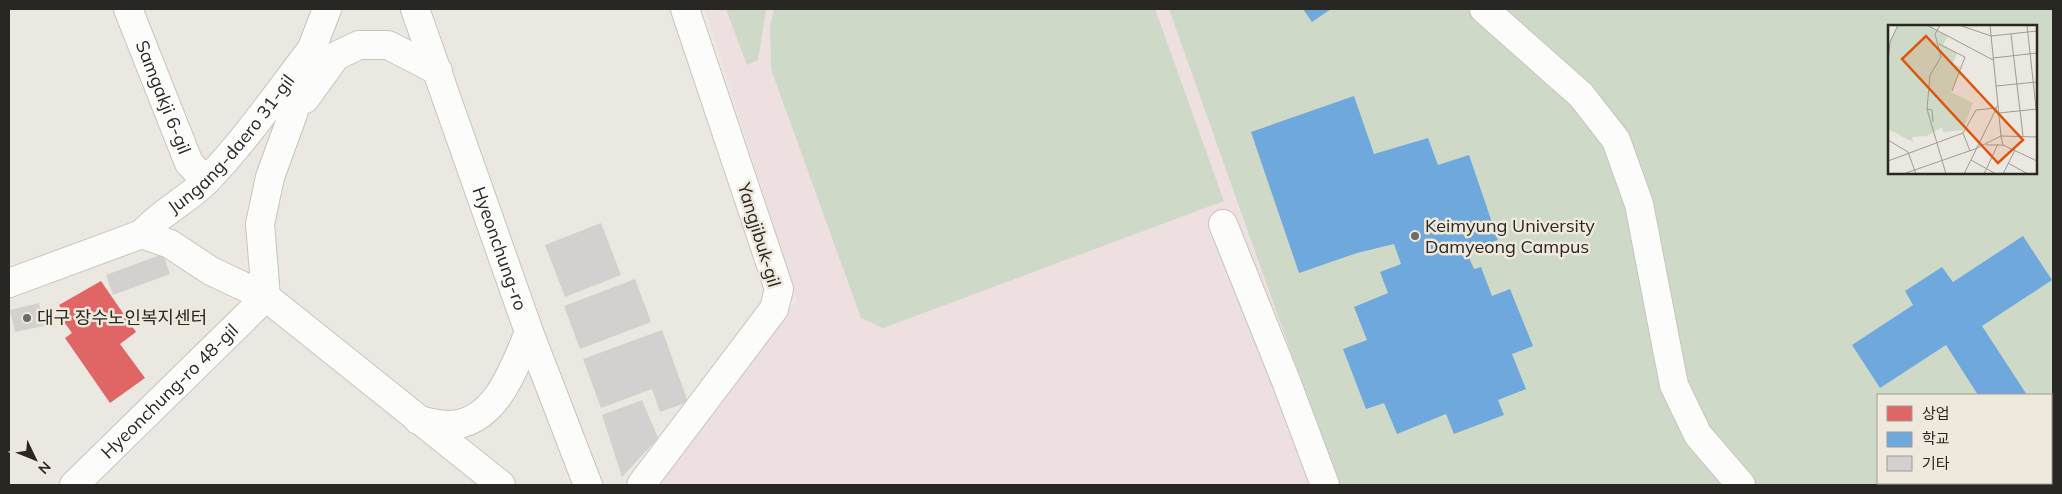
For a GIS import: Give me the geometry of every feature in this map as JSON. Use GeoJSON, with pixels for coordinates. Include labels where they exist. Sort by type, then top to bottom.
{"type":"FeatureCollection","features":[{"type":"Feature","properties":{"kind":"street","name":"Samgakji 6-gil"},"geometry":{"type":"LineString","coordinates":[[128,9],[189,162],[206,181]]}},
{"type":"Feature","properties":{"kind":"street","name":"Jungang-daero 31-gil"},"geometry":{"type":"LineString","coordinates":[[266,297],[260,224],[270,177],[294,114],[312,48],[327,9]]}},
{"type":"Feature","properties":{"kind":"street","name":"Hyeonchung-ro"},"geometry":{"type":"LineString","coordinates":[[415,9],[529,332],[588,485]]}},
{"type":"Feature","properties":{"kind":"street","name":"Yangjibuk-gil"},"geometry":{"type":"LineString","coordinates":[[641,485],[774,309],[780,290],[685,9]]}},
{"type":"Feature","properties":{"kind":"street"},"geometry":{"type":"LineString","coordinates":[[1484,9],[1581,95],[1616,140],[1639,204],[1674,385],[1698,436],[1741,485]]}},
{"type":"Feature","properties":{"kind":"street"},"geometry":{"type":"LineString","coordinates":[[294,114],[336,56],[359,45],[388,45],[438,71]]}},
{"type":"Feature","properties":{"kind":"street","name":"Jungang-daero 31-gil"},"geometry":{"type":"LineString","coordinates":[[9,283],[142,234],[155,219],[183,201],[206,181],[249,132],[312,48]]}},
{"type":"Feature","properties":{"kind":"street"},"geometry":{"type":"LineString","coordinates":[[1223,224],[1286,381],[1325,485]]}},
{"type":"Feature","properties":{"kind":"street"},"geometry":{"type":"LineString","coordinates":[[142,234],[170,244],[211,271],[266,297],[501,485]]}},
{"type":"Feature","properties":{"kind":"street","name":"Hyeonchung-ro 48-gil"},"geometry":{"type":"LineString","coordinates":[[74,485],[266,297]]}},
{"type":"Feature","properties":{"kind":"street"},"geometry":{"type":"LineString","coordinates":[[418,420],[449,425],[474,418],[495,402],[513,372],[529,332]]}},
{"type":"Feature","properties":{"kind":"shaded area","name":"Keimyung University Damyeong Campus"},"geometry":{"type":"Polygon","coordinates":[[[705,9],[2053,9],[2053,485],[649,485],[744,369],[797,300],[705,9]]]}},
{"type":"Feature","properties":{"kind":"green space"},"geometry":{"type":"Polygon","coordinates":[[[726,9],[766,9],[758,60],[747,65],[726,9]]]}},
{"type":"Feature","properties":{"kind":"green space"},"geometry":{"type":"Polygon","coordinates":[[[774,9],[1155,9],[1224,201],[883,328],[861,318],[771,69],[770,25],[774,9]]]}},
{"type":"Feature","properties":{"kind":"green space"},"geometry":{"type":"Polygon","coordinates":[[[1169,9],[2053,9],[2053,485],[1338,485],[1169,9]]]}},
{"type":"Feature","properties":{"kind":"building: 상업"},"geometry":{"type":"Polygon","coordinates":[[[101,281],[136,332],[120,344],[145,378],[110,403],[65,338],[72,333],[62,319],[66,316],[59,305],[101,281]]]}},
{"type":"Feature","properties":{"kind":"building: 학교"},"geometry":{"type":"Polygon","coordinates":[[[1303,9],[1331,9],[1312,22],[1303,9]]]}},
{"type":"Feature","properties":{"kind":"building: 학교"},"geometry":{"type":"Polygon","coordinates":[[[1354,96],[1374,154],[1428,138],[1438,165],[1469,155],[1498,240],[1467,250],[1470,260],[1474,269],[1481,267],[1492,296],[1510,289],[1533,346],[1512,354],[1526,389],[1498,400],[1504,415],[1454,434],[1446,414],[1397,434],[1384,403],[1366,409],[1343,349],[1367,340],[1354,307],[1388,293],[1380,272],[1401,264],[1394,244],[1357,253],[1299,273],[1251,132],[1354,96]]]}},
{"type":"Feature","properties":{"kind":"building: 학교"},"geometry":{"type":"Polygon","coordinates":[[[2023,236],[2052,280],[1982,326],[2026,394],[1977,394],[1946,345],[1880,388],[1852,345],[1913,305],[1905,291],[1942,267],[1953,282],[2023,236]]]}},
{"type":"Feature","properties":{"kind":"building: 기타"},"geometry":{"type":"Polygon","coordinates":[[[601,223],[621,275],[565,297],[545,245],[601,223]]]}},
{"type":"Feature","properties":{"kind":"building: 기타"},"geometry":{"type":"Polygon","coordinates":[[[163,254],[170,274],[113,295],[106,275],[163,254]]]}},
{"type":"Feature","properties":{"kind":"building: 기타"},"geometry":{"type":"Polygon","coordinates":[[[635,279],[651,322],[580,349],[564,306],[635,279]]]}},
{"type":"Feature","properties":{"kind":"building: 기타","name":"대구 장수노인복지센터"},"geometry":{"type":"Polygon","coordinates":[[[39,303],[44,326],[15,332],[10,310],[39,303]]]}},
{"type":"Feature","properties":{"kind":"building: 기타"},"geometry":{"type":"Polygon","coordinates":[[[662,330],[688,402],[660,412],[652,389],[601,408],[583,359],[662,330]]]}},
{"type":"Feature","properties":{"kind":"building: 기타"},"geometry":{"type":"Polygon","coordinates":[[[642,400],[658,438],[622,477],[602,415],[642,400]]]}},
{"type":"Feature","properties":{"kind":"place","name":"Keimyung University Damyeong Campus"},"geometry":{"type":"Point","coordinates":[1415,236]}},
{"type":"Feature","properties":{"kind":"place","name":"대구 장수노인복지센터"},"geometry":{"type":"Point","coordinates":[27,318]}}]}
